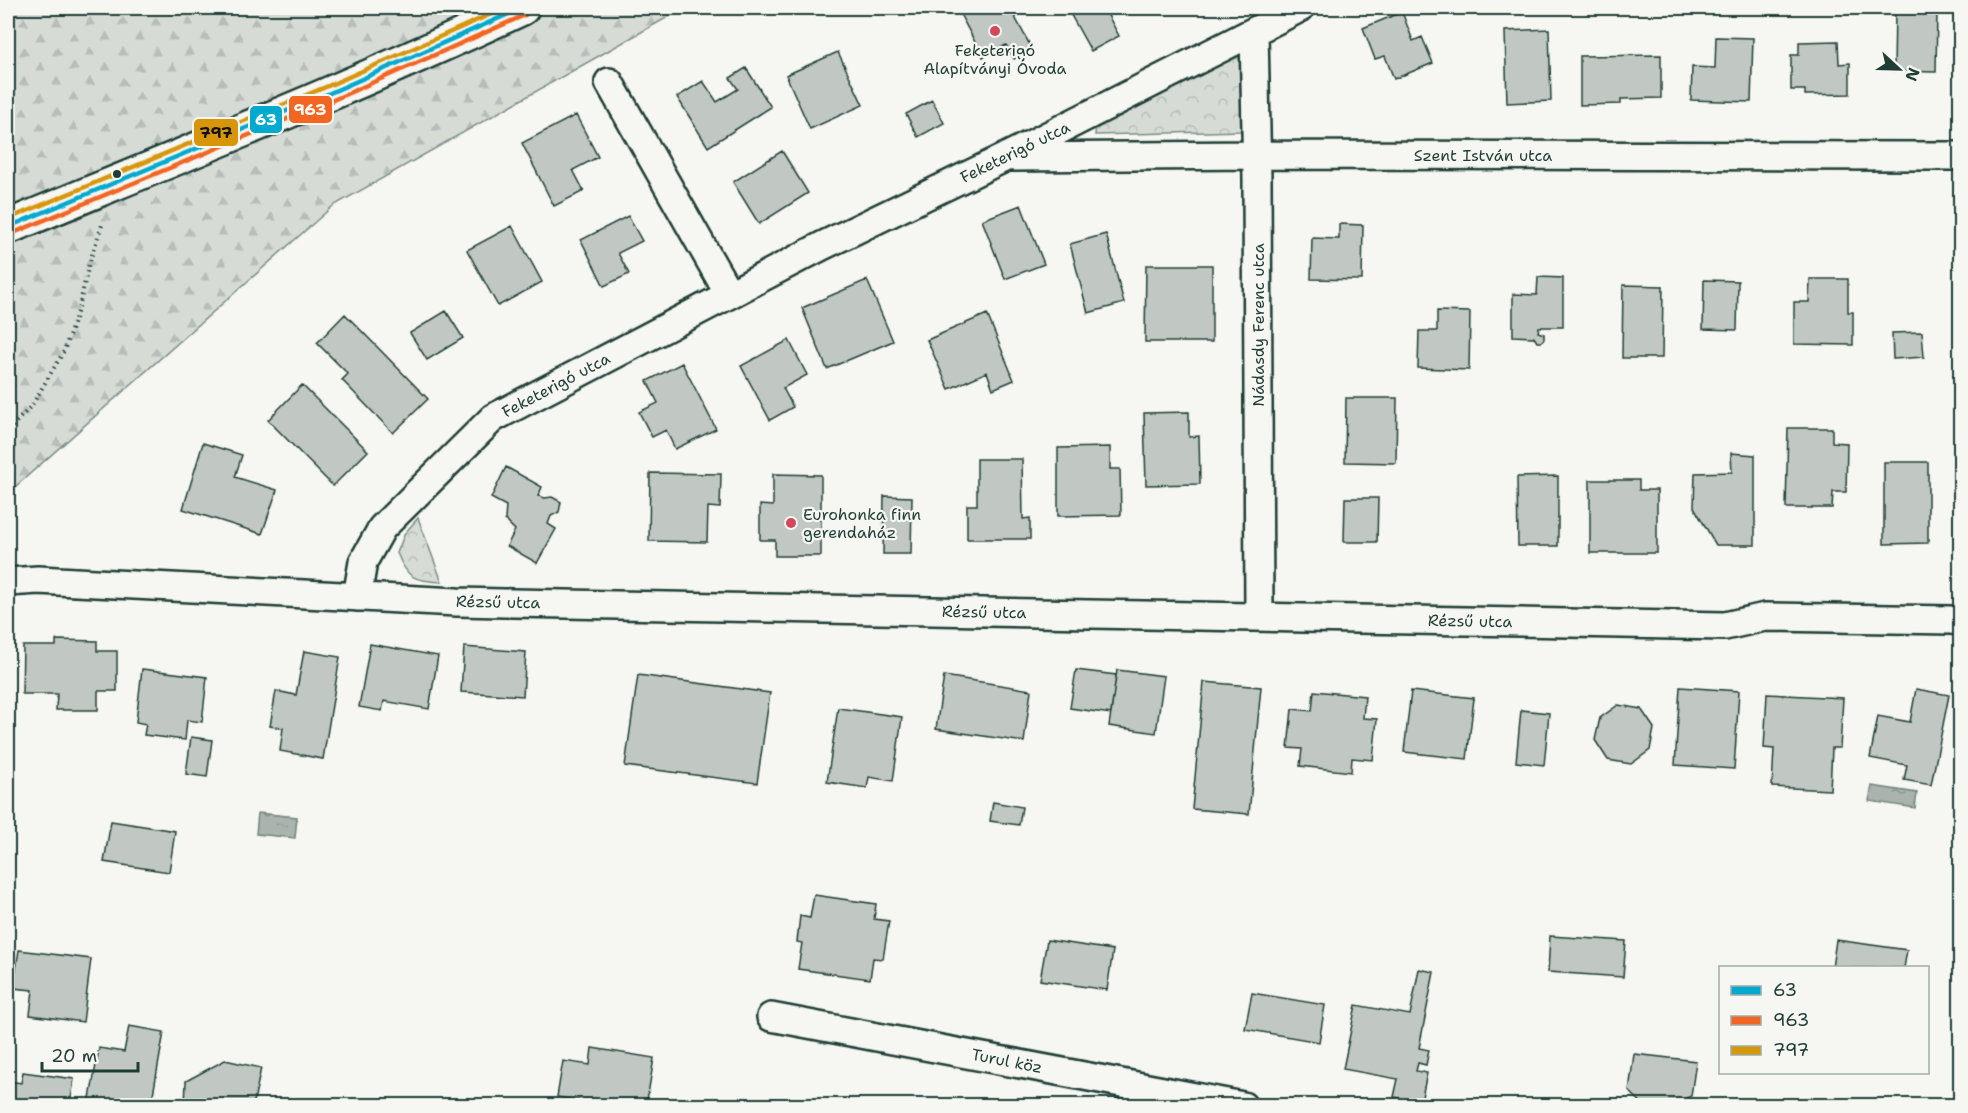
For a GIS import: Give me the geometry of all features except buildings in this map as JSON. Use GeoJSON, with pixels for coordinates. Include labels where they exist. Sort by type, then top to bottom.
{"type":"FeatureCollection","features":[{"type":"Feature","properties":{"kind":"street"},"geometry":{"type":"LineString","coordinates":[[8,227],[320,99],[522,8]]}},
{"type":"Feature","properties":{"kind":"street","name":"Feketerigó utca"},"geometry":{"type":"LineString","coordinates":[[357,597],[363,562],[382,528],[493,418],[822,246],[1006,157],[1300,8]]}},
{"type":"Feature","properties":{"kind":"street","name":"Nádasdy Ferenc utca"},"geometry":{"type":"LineString","coordinates":[[1254,32],[1257,155],[1259,618]]}},
{"type":"Feature","properties":{"kind":"street"},"geometry":{"type":"LineString","coordinates":[[609,82],[729,294]]}},
{"type":"Feature","properties":{"kind":"street","name":"Szent István utca"},"geometry":{"type":"LineString","coordinates":[[1006,157],[1960,156]]}},
{"type":"Feature","properties":{"kind":"street","name":"Rézsű utca"},"geometry":{"type":"LineString","coordinates":[[8,582],[38,580],[481,602],[1259,618],[1725,626],[1765,617],[1960,621]]}},
{"type":"Feature","properties":{"kind":"street","name":"Turul köz"},"geometry":{"type":"LineString","coordinates":[[771,1017],[1243,1106]]}},
{"type":"Feature","properties":{"kind":"path"},"geometry":{"type":"LineString","coordinates":[[8,431],[32,405],[64,351],[79,307],[89,264]]}},
{"type":"Feature","properties":{"kind":"green space"},"geometry":{"type":"Polygon","coordinates":[[[8,8],[684,8],[333,206],[8,493],[8,8]]]}},
{"type":"Feature","properties":{"kind":"green space"},"geometry":{"type":"Polygon","coordinates":[[[1240,53],[1242,131],[1095,135],[1096,124],[1240,53]]]}},
{"type":"Feature","properties":{"kind":"green space"},"geometry":{"type":"Polygon","coordinates":[[[418,518],[442,582],[413,577],[405,569],[397,553],[405,533],[418,518]]]}},
{"type":"Feature","properties":{"kind":"water"},"geometry":{"type":"Polygon","coordinates":[[[1872,786],[1917,793],[1915,808],[1869,801],[1872,786]]]}},
{"type":"Feature","properties":{"kind":"water"},"geometry":{"type":"Polygon","coordinates":[[[258,813],[297,817],[295,838],[256,834],[258,813]]]}},
{"type":"Feature","properties":{"kind":"transit line","name":"797"},"geometry":{"type":"LineString","coordinates":[[8,219],[328,86],[505,8]]}},
{"type":"Feature","properties":{"kind":"transit line","name":"63"},"geometry":{"type":"LineString","coordinates":[[8,227],[330,93],[522,8]]}},
{"type":"Feature","properties":{"kind":"transit line","name":"963"},"geometry":{"type":"LineString","coordinates":[[11,234],[333,100],[525,15]]}},
{"type":"Feature","properties":{"kind":"place","name":"Feketerigó Alapítványi Óvoda"},"geometry":{"type":"Point","coordinates":[995,31]}},
{"type":"Feature","properties":{"kind":"place","name":"Eurohonka finn gerendaház"},"geometry":{"type":"Point","coordinates":[791,523]}}]}
